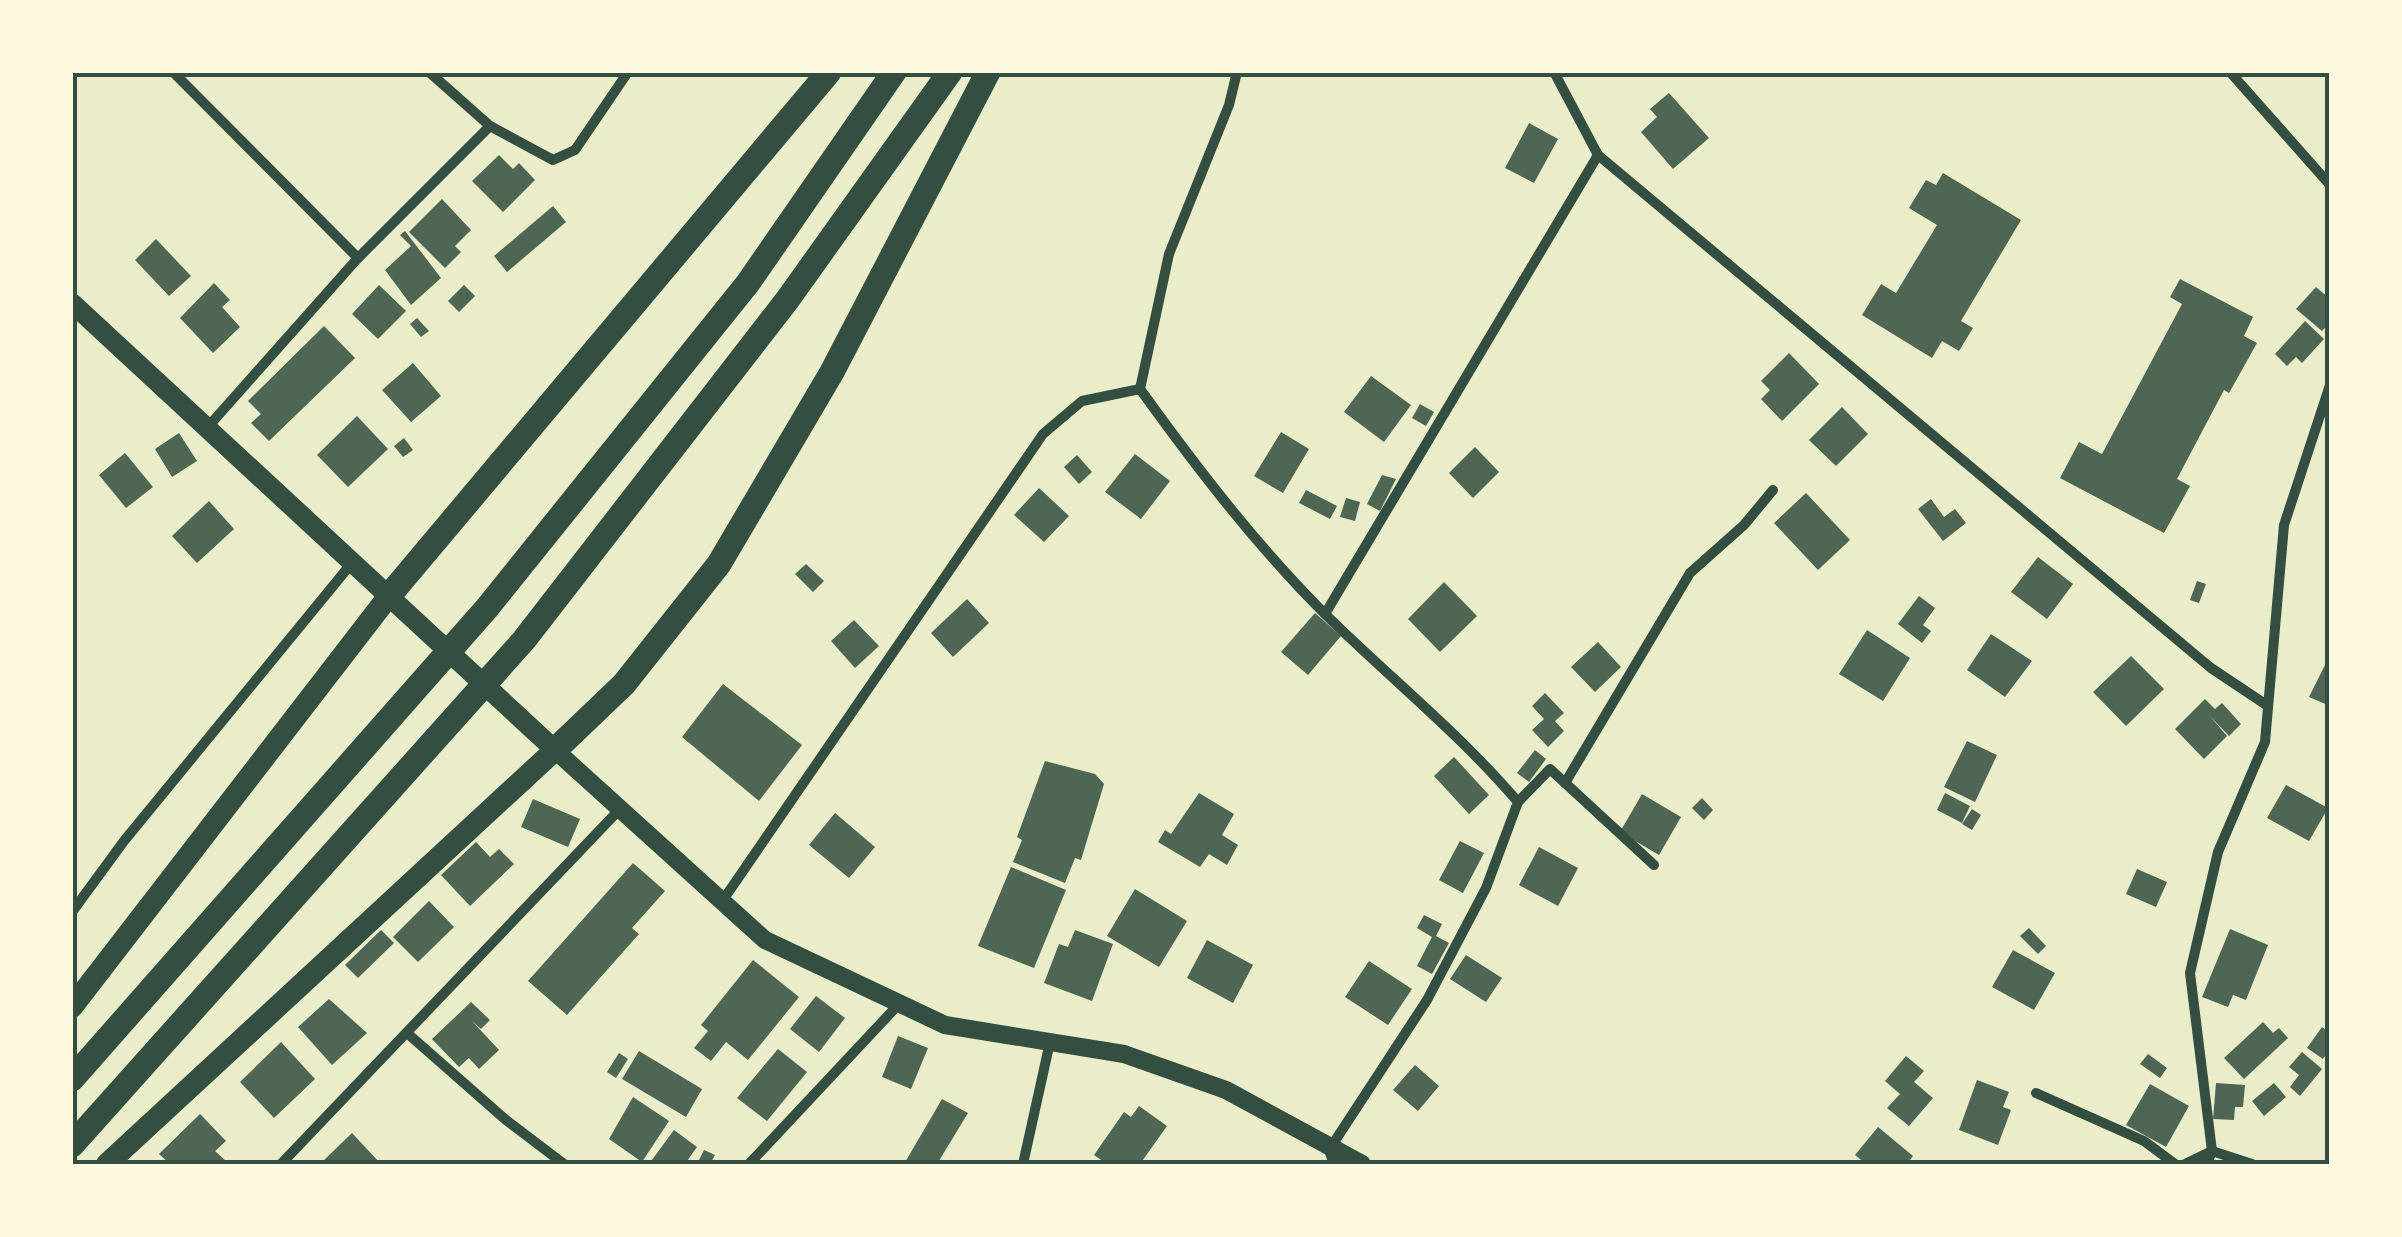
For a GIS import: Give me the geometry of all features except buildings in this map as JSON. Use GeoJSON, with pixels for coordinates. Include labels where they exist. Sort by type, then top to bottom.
{"type":"FeatureCollection","features":[{"type":"Feature","properties":{"kind":"highway"},"geometry":{"type":"LineString","coordinates":[[72,1008],[388,597],[829,72]]}},
{"type":"Feature","properties":{"kind":"highway"},"geometry":{"type":"LineString","coordinates":[[72,1079],[487,608],[748,283],[894,72]]}},
{"type":"Feature","properties":{"kind":"highway"},"geometry":{"type":"LineString","coordinates":[[72,1145],[524,640],[788,299],[950,72]]}},
{"type":"Feature","properties":{"kind":"highway"},"geometry":{"type":"LineString","coordinates":[[107,1164],[624,684],[720,564],[832,372],[988,72]]}},
{"type":"Feature","properties":{"kind":"main road"},"geometry":{"type":"LineString","coordinates":[[72,303],[555,750]]}},
{"type":"Feature","properties":{"kind":"street"},"geometry":{"type":"LineString","coordinates":[[172,72],[358,258]]}},
{"type":"Feature","properties":{"kind":"street"},"geometry":{"type":"LineString","coordinates":[[429,72],[490,126],[553,160],[575,150],[628,72]]}},
{"type":"Feature","properties":{"kind":"street"},"geometry":{"type":"LineString","coordinates":[[1237,72],[1230,105],[1169,254],[1140,389],[1222,502],[1325,614],[1472,748],[1518,802]]}},
{"type":"Feature","properties":{"kind":"street"},"geometry":{"type":"LineString","coordinates":[[1554,72],[1598,155],[2211,668],[2268,706]]}},
{"type":"Feature","properties":{"kind":"street"},"geometry":{"type":"LineString","coordinates":[[2230,72],[2330,186]]}},
{"type":"Feature","properties":{"kind":"street"},"geometry":{"type":"LineString","coordinates":[[205,430],[358,258],[490,126]]}},
{"type":"Feature","properties":{"kind":"street"},"geometry":{"type":"LineString","coordinates":[[1325,614],[1598,155]]}},
{"type":"Feature","properties":{"kind":"street"},"geometry":{"type":"LineString","coordinates":[[2206,1164],[2212,1151],[2190,973],[2218,852],[2265,742],[2284,524],[2330,385]]}},
{"type":"Feature","properties":{"kind":"street"},"geometry":{"type":"LineString","coordinates":[[720,903],[1043,434],[1082,401],[1140,389]]}},
{"type":"Feature","properties":{"kind":"street"},"geometry":{"type":"LineString","coordinates":[[1565,782],[1690,572],[1744,525],[1773,490]]}},
{"type":"Feature","properties":{"kind":"street"},"geometry":{"type":"LineString","coordinates":[[72,912],[124,841],[351,564]]}},
{"type":"Feature","properties":{"kind":"street"},"geometry":{"type":"LineString","coordinates":[[555,750],[765,940],[945,1025],[1124,1054],[1226,1090],[1332,1156],[1362,1164]]}},
{"type":"Feature","properties":{"kind":"street"},"geometry":{"type":"LineString","coordinates":[[1332,1156],[1428,1000],[1486,888],[1518,802],[1550,769],[1654,865]]}},
{"type":"Feature","properties":{"kind":"street"},"geometry":{"type":"LineString","coordinates":[[281,1164],[619,810]]}},
{"type":"Feature","properties":{"kind":"street"},"geometry":{"type":"LineString","coordinates":[[749,1164],[899,1004]]}},
{"type":"Feature","properties":{"kind":"street"},"geometry":{"type":"LineString","coordinates":[[406,1033],[564,1164]]}},
{"type":"Feature","properties":{"kind":"street"},"geometry":{"type":"LineString","coordinates":[[1023,1164],[1050,1042]]}},
{"type":"Feature","properties":{"kind":"street"},"geometry":{"type":"LineString","coordinates":[[2036,1093],[2144,1141],[2175,1164]]}},
{"type":"Feature","properties":{"kind":"street"},"geometry":{"type":"LineString","coordinates":[[2185,1164],[2212,1151],[2252,1164]]}}]}
